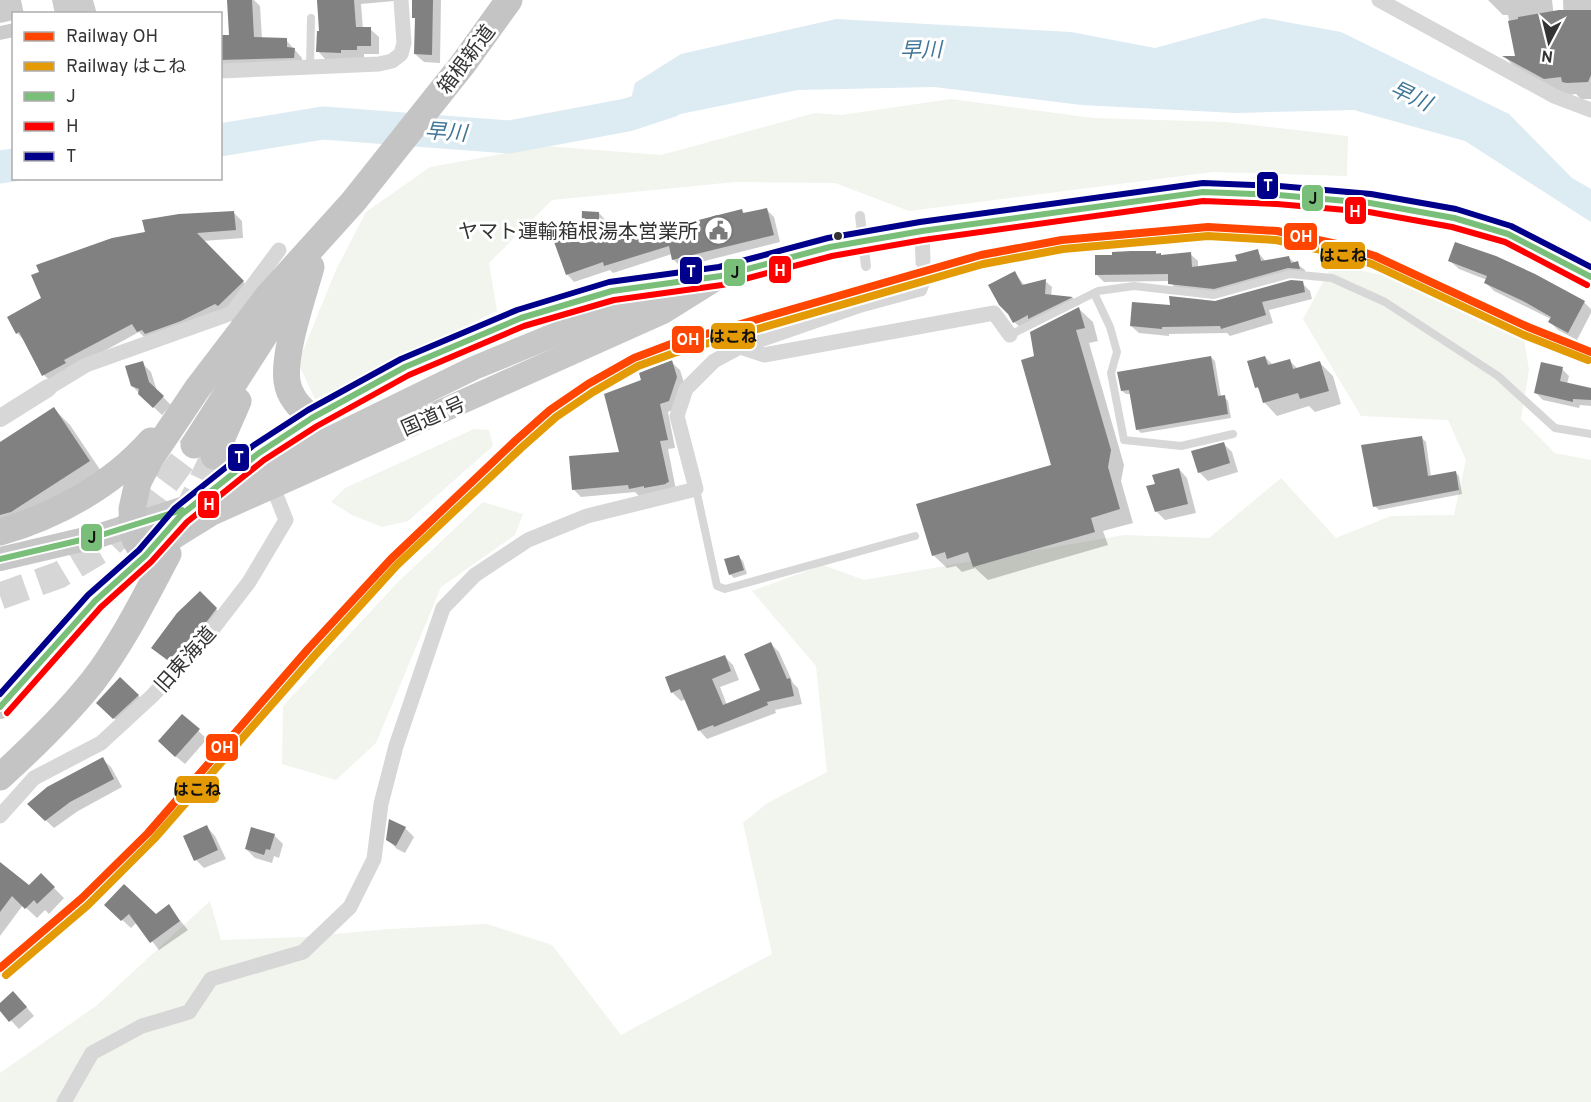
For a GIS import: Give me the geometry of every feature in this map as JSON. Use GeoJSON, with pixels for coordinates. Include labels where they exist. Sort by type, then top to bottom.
{"type":"FeatureCollection","features":[{"type":"Feature","properties":{"kind":"highway","name":"箱根新道"},"geometry":{"type":"LineString","coordinates":[[354,202],[463,64],[509,0]]}},
{"type":"Feature","properties":{"kind":"highway","name":"国道1号"},"geometry":{"type":"LineString","coordinates":[[157,555],[181,515],[259,453],[312,418],[405,367],[521,318],[612,291],[721,276],[831,248],[922,231],[1203,192],[1278,195],[1370,203],[1454,218],[1508,234],[1591,277]]}},
{"type":"Feature","properties":{"kind":"highway"},"geometry":{"type":"LineString","coordinates":[[204,450],[276,315],[354,202]]}},
{"type":"Feature","properties":{"kind":"highway"},"geometry":{"type":"LineString","coordinates":[[0,532],[27,524],[75,501],[112,476],[142,450],[197,388],[268,296],[354,202]]}},
{"type":"Feature","properties":{"kind":"highway"},"geometry":{"type":"LineString","coordinates":[[311,267],[296,321],[286,381],[292,398],[301,410],[312,418]]}},
{"type":"Feature","properties":{"kind":"highway"},"geometry":{"type":"LineString","coordinates":[[0,559],[98,536],[175,513],[270,469],[474,368],[633,305],[721,276]]}},
{"type":"Feature","properties":{"kind":"highway","name":"国道1号"},"geometry":{"type":"LineString","coordinates":[[0,707],[95,601],[122,575],[157,555],[211,514],[653,316],[721,276]]}},
{"type":"Feature","properties":{"kind":"highway"},"geometry":{"type":"LineString","coordinates":[[0,777],[57,722],[94,680],[123,637],[157,555],[136,541],[133,531],[132,509],[138,482],[150,459],[197,388]]}},
{"type":"Feature","properties":{"kind":"street"},"geometry":{"type":"LineString","coordinates":[[222,71],[379,64],[392,61],[401,54],[404,43],[401,0]]}},
{"type":"Feature","properties":{"kind":"street"},"geometry":{"type":"LineString","coordinates":[[1379,0],[1554,96],[1591,110]]}},
{"type":"Feature","properties":{"kind":"street"},"geometry":{"type":"LineString","coordinates":[[860,216],[866,266]]}},
{"type":"Feature","properties":{"kind":"street"},"geometry":{"type":"LineString","coordinates":[[922,231],[923,262]]}},
{"type":"Feature","properties":{"kind":"street"},"geometry":{"type":"LineString","coordinates":[[0,418],[86,365],[232,313],[279,250]]}},
{"type":"Feature","properties":{"kind":"street"},"geometry":{"type":"LineString","coordinates":[[64,1102],[92,1053],[142,1026],[189,1012],[211,979],[303,952],[350,907],[374,859],[381,804],[396,746],[443,608],[475,575],[528,540],[587,516],[696,489],[676,416],[686,389],[714,361],[740,347],[861,305],[920,289],[923,281]]}},
{"type":"Feature","properties":{"kind":"street"},"geometry":{"type":"LineString","coordinates":[[740,347],[764,355],[994,313],[1010,336]]}},
{"type":"Feature","properties":{"kind":"street","name":"旧東海道"},"geometry":{"type":"LineString","coordinates":[[0,816],[34,778],[101,743],[152,696],[202,643],[249,582],[286,520],[259,453]]}},
{"type":"Feature","properties":{"kind":"lane"},"geometry":{"type":"LineString","coordinates":[[310,68],[311,18]]}},
{"type":"Feature","properties":{"kind":"lane"},"geometry":{"type":"LineString","coordinates":[[1010,336],[1094,293],[1134,286],[1214,296],[1290,274],[1332,278],[1385,302],[1498,376],[1555,428],[1591,434]]}},
{"type":"Feature","properties":{"kind":"lane"},"geometry":{"type":"LineString","coordinates":[[1094,293],[1110,327],[1117,352],[1111,373],[1124,440],[1181,447],[1233,434]]}},
{"type":"Feature","properties":{"kind":"lane"},"geometry":{"type":"LineString","coordinates":[[696,489],[717,586],[725,589],[915,536]]}},
{"type":"Feature","properties":{"kind":"shaded area"},"geometry":{"type":"Polygon","coordinates":[[[951,99],[1093,118],[1226,122],[1348,136],[1347,176],[1213,172],[909,211],[835,183],[735,182],[552,200],[489,263],[497,311],[315,399],[298,363],[336,270],[366,212],[430,167],[545,146],[661,155],[815,113],[841,115],[951,99]]]}},
{"type":"Feature","properties":{"kind":"shaded area"},"geometry":{"type":"Polygon","coordinates":[[[1333,264],[1390,277],[1524,339],[1529,370],[1521,419],[1555,453],[1591,460],[1591,1102],[0,1102],[0,1073],[96,1006],[210,901],[221,940],[303,937],[389,929],[487,924],[552,945],[621,1035],[772,954],[743,823],[766,804],[827,772],[816,666],[752,591],[823,565],[864,580],[1124,535],[1209,538],[1281,478],[1336,538],[1391,516],[1454,515],[1466,460],[1448,420],[1361,416],[1303,319],[1333,264]]]}},
{"type":"Feature","properties":{"kind":"shaded area"},"geometry":{"type":"Polygon","coordinates":[[[474,429],[489,430],[493,446],[408,521],[382,527],[352,515],[331,502],[345,488],[474,429]]]}},
{"type":"Feature","properties":{"kind":"shaded area"},"geometry":{"type":"Polygon","coordinates":[[[483,502],[523,514],[515,535],[441,587],[376,743],[336,780],[282,764],[283,706],[397,583],[483,502]]]}},
{"type":"Feature","properties":{"kind":"water"},"geometry":{"type":"Polygon","coordinates":[[[1264,18],[1341,32],[1509,114],[1572,178],[1591,189],[1591,222],[1465,141],[1354,110],[1235,113],[1082,105],[934,87],[798,90],[651,120],[627,115],[635,83],[681,54],[836,19],[1071,32],[1155,48],[1264,18]]]}},
{"type":"Feature","properties":{"kind":"building"},"geometry":{"type":"Polygon","coordinates":[[[227,0],[252,0],[254,37],[287,38],[287,47],[295,48],[294,58],[222,60],[222,35],[229,35],[227,0]]]}},
{"type":"Feature","properties":{"kind":"building"},"geometry":{"type":"Polygon","coordinates":[[[317,0],[354,0],[356,27],[371,27],[371,46],[357,46],[357,50],[341,50],[341,53],[316,52],[317,31],[319,31],[317,0]]]}},
{"type":"Feature","properties":{"kind":"building"},"geometry":{"type":"Polygon","coordinates":[[[412,0],[433,0],[432,55],[414,54],[415,18],[412,18],[412,0]]]}},
{"type":"Feature","properties":{"kind":"building"},"geometry":{"type":"Polygon","coordinates":[[[1559,10],[1591,10],[1591,75],[1588,82],[1567,83],[1562,82],[1561,77],[1544,79],[1502,56],[1515,56],[1508,21],[1518,19],[1518,17],[1559,10]]]}},
{"type":"Feature","properties":{"kind":"building"},"geometry":{"type":"Polygon","coordinates":[[[767,208],[774,235],[672,260],[669,246],[604,266],[603,262],[566,275],[549,228],[581,243],[582,211],[599,212],[599,242],[613,238],[614,241],[642,232],[643,234],[742,209],[743,213],[767,208]]]}},
{"type":"Feature","properties":{"kind":"building"},"geometry":{"type":"Polygon","coordinates":[[[234,211],[236,230],[197,233],[244,281],[218,306],[215,304],[181,321],[145,334],[142,330],[137,332],[132,324],[64,360],[66,363],[42,376],[19,332],[16,334],[7,317],[41,298],[31,275],[39,272],[36,265],[112,238],[145,232],[142,220],[179,214],[234,211]]]}},
{"type":"Feature","properties":{"kind":"building"},"geometry":{"type":"Polygon","coordinates":[[[1455,242],[1496,256],[1585,301],[1568,333],[1548,322],[1551,317],[1484,283],[1487,276],[1448,261],[1455,242]]]}},
{"type":"Feature","properties":{"kind":"building"},"geometry":{"type":"Polygon","coordinates":[[[1258,249],[1261,261],[1289,256],[1291,263],[1298,261],[1300,269],[1288,268],[1214,289],[1168,284],[1168,274],[1095,275],[1095,255],[1112,255],[1112,252],[1156,251],[1156,254],[1161,253],[1161,255],[1191,252],[1192,267],[1237,261],[1235,255],[1258,249]]]}},
{"type":"Feature","properties":{"kind":"building"},"geometry":{"type":"Polygon","coordinates":[[[1015,271],[1022,285],[1046,279],[1045,294],[1073,297],[1028,319],[1028,315],[1013,323],[999,305],[988,285],[1015,271]]]}},
{"type":"Feature","properties":{"kind":"building"},"geometry":{"type":"Polygon","coordinates":[[[1291,280],[1303,281],[1305,292],[1262,302],[1266,315],[1221,329],[1220,326],[1162,327],[1162,329],[1130,326],[1132,302],[1170,305],[1169,296],[1215,301],[1291,280]]]}},
{"type":"Feature","properties":{"kind":"building"},"geometry":{"type":"Polygon","coordinates":[[[1079,307],[1085,328],[1076,330],[1111,450],[1108,467],[1120,509],[1091,518],[1095,532],[973,567],[968,552],[947,559],[945,552],[932,556],[916,504],[1051,465],[1021,360],[1034,356],[1030,332],[1079,307]]]}},
{"type":"Feature","properties":{"kind":"building"},"geometry":{"type":"Polygon","coordinates":[[[1211,356],[1218,396],[1225,395],[1228,414],[1136,430],[1129,390],[1121,391],[1117,372],[1211,356]]]}},
{"type":"Feature","properties":{"kind":"building"},"geometry":{"type":"Polygon","coordinates":[[[1265,356],[1268,365],[1290,359],[1293,369],[1320,361],[1329,391],[1300,399],[1298,393],[1263,403],[1258,387],[1255,388],[1247,361],[1265,356]]]}},
{"type":"Feature","properties":{"kind":"building"},"geometry":{"type":"Polygon","coordinates":[[[672,360],[677,377],[669,401],[660,404],[668,440],[660,441],[669,482],[644,488],[644,486],[629,489],[628,485],[572,490],[569,456],[619,452],[604,394],[641,380],[639,373],[672,360]]]}},
{"type":"Feature","properties":{"kind":"building"},"geometry":{"type":"Polygon","coordinates":[[[143,361],[149,382],[164,396],[153,408],[138,394],[139,389],[131,386],[125,366],[143,361]]]}},
{"type":"Feature","properties":{"kind":"building"},"geometry":{"type":"Polygon","coordinates":[[[1541,362],[1563,367],[1560,381],[1591,388],[1591,400],[1573,399],[1573,402],[1534,393],[1541,362]]]}},
{"type":"Feature","properties":{"kind":"building"},"geometry":{"type":"Polygon","coordinates":[[[54,407],[90,461],[11,512],[0,515],[0,442],[54,407]]]}},
{"type":"Feature","properties":{"kind":"building"},"geometry":{"type":"Polygon","coordinates":[[[1422,436],[1428,476],[1456,471],[1459,490],[1373,507],[1361,445],[1422,436]]]}},
{"type":"Feature","properties":{"kind":"building"},"geometry":{"type":"Polygon","coordinates":[[[1224,442],[1230,463],[1198,473],[1191,451],[1224,442]]]}},
{"type":"Feature","properties":{"kind":"building"},"geometry":{"type":"Polygon","coordinates":[[[1179,468],[1188,504],[1155,512],[1146,486],[1155,484],[1152,475],[1179,468]]]}},
{"type":"Feature","properties":{"kind":"building"},"geometry":{"type":"Polygon","coordinates":[[[739,555],[744,570],[729,575],[724,559],[739,555]]]}},
{"type":"Feature","properties":{"kind":"building"},"geometry":{"type":"Polygon","coordinates":[[[200,591],[217,608],[195,637],[170,662],[151,648],[177,613],[200,591]]]}},
{"type":"Feature","properties":{"kind":"building"},"geometry":{"type":"Polygon","coordinates":[[[771,642],[787,679],[790,678],[794,696],[767,702],[768,705],[714,727],[713,725],[698,731],[680,689],[671,693],[665,677],[725,655],[731,671],[712,679],[723,705],[760,690],[744,654],[771,642]]]}},
{"type":"Feature","properties":{"kind":"building"},"geometry":{"type":"Polygon","coordinates":[[[120,677],[139,695],[113,719],[96,703],[120,677]]]}},
{"type":"Feature","properties":{"kind":"building"},"geometry":{"type":"Polygon","coordinates":[[[182,714],[200,729],[175,757],[158,741],[182,714]]]}},
{"type":"Feature","properties":{"kind":"building"},"geometry":{"type":"Polygon","coordinates":[[[103,757],[114,779],[70,802],[45,821],[27,804],[47,787],[103,757]]]}},
{"type":"Feature","properties":{"kind":"building"},"geometry":{"type":"Polygon","coordinates":[[[389,819],[406,827],[396,846],[386,840],[389,819]]]}},
{"type":"Feature","properties":{"kind":"building"},"geometry":{"type":"Polygon","coordinates":[[[207,825],[218,850],[194,861],[183,836],[207,825]]]}},
{"type":"Feature","properties":{"kind":"building"},"geometry":{"type":"Polygon","coordinates":[[[251,827],[275,834],[270,850],[266,849],[264,855],[245,849],[251,827]]]}},
{"type":"Feature","properties":{"kind":"building"},"geometry":{"type":"Polygon","coordinates":[[[0,862],[29,885],[41,873],[55,887],[37,904],[34,900],[25,909],[12,896],[0,912],[0,862]]]}},
{"type":"Feature","properties":{"kind":"building"},"geometry":{"type":"Polygon","coordinates":[[[124,884],[156,914],[169,904],[180,921],[150,943],[129,914],[121,921],[104,905],[124,884]]]}},
{"type":"Feature","properties":{"kind":"building"},"geometry":{"type":"Polygon","coordinates":[[[13,991],[27,1007],[9,1022],[0,1011],[0,1003],[13,991]]]}},
{"type":"Feature","properties":{"kind":"waterway","name":"早川"},"geometry":{"type":"LineString","coordinates":[[222,140],[323,123],[509,137],[627,115],[670,101]]}},
{"type":"Feature","properties":{"kind":"waterway","name":"早川"},"geometry":{"type":"LineString","coordinates":[[0,167],[12,165]]}},
{"type":"Feature","properties":{"kind":"tunnel"},"geometry":{"type":"LineString","coordinates":[[0,596],[59,575],[109,545],[153,500],[194,445]]}},
{"type":"Feature","properties":{"kind":"tunnel"},"geometry":{"type":"LineString","coordinates":[[185,517],[214,456]]}},
{"type":"Feature","properties":{"kind":"rail line","name":"OH"},"geometry":{"type":"LineString","coordinates":[[0,968],[82,898],[148,833],[309,648],[391,559],[550,410],[588,384],[634,358],[671,344],[981,255],[1062,240],[1208,227],[1277,231],[1341,245],[1375,256],[1528,327],[1591,352]]}},
{"type":"Feature","properties":{"kind":"rail line","name":"はこね"},"geometry":{"type":"LineString","coordinates":[[6,975],[88,905],[154,839],[397,565],[556,417],[638,366],[674,353],[983,264],[1063,249],[1208,236],[1276,240],[1372,264],[1524,335],[1588,360]]}},
{"type":"Feature","properties":{"kind":"transit line","name":"T"},"geometry":{"type":"LineString","coordinates":[[0,694],[88,595],[139,550],[175,508],[254,445],[308,410],[401,359],[517,310],[609,282],[719,267],[828,238],[920,222],[1203,183],[1279,186],[1371,194],[1456,209],[1511,226],[1591,267]]}},
{"type":"Feature","properties":{"kind":"transit line","name":"J"},"geometry":{"type":"LineString","coordinates":[[0,707],[95,601],[145,556],[181,515],[259,453],[312,418],[405,367],[521,318],[612,291],[721,276],[830,247],[922,231],[1203,192],[1278,195],[1370,203],[1454,218],[1508,234],[1591,277]]}},
{"type":"Feature","properties":{"kind":"transit line","name":"H"},"geometry":{"type":"LineString","coordinates":[[7,713],[101,607],[151,562],[187,522],[264,460],[317,426],[409,375],[524,326],[614,300],[722,285],[832,256],[923,240],[1203,201],[1277,204],[1369,212],[1452,227],[1505,242],[1587,285]]}},
{"type":"Feature","properties":{"kind":"transit line","name":"J"},"geometry":{"type":"LineString","coordinates":[[0,559],[98,536],[182,510]]}},
{"type":"Feature","properties":{"kind":"place","name":"ヤマト運輸箱根湯本営業所"},"geometry":{"type":"Point","coordinates":[719,231]}}]}
